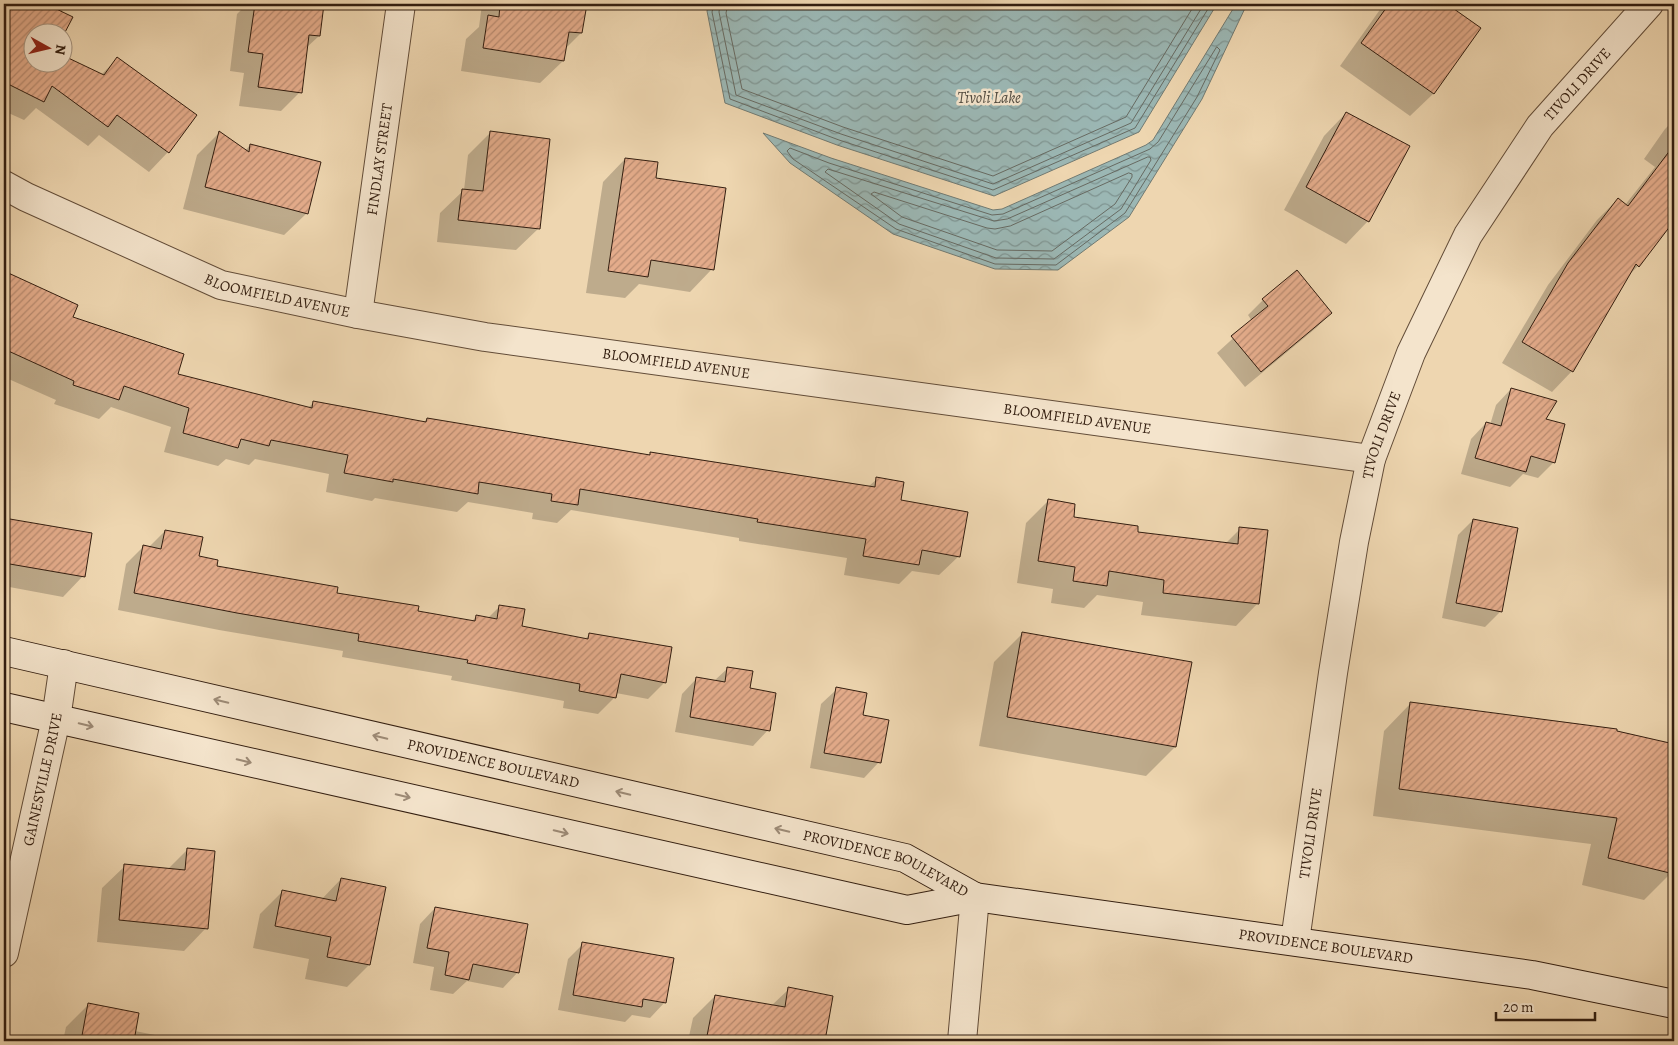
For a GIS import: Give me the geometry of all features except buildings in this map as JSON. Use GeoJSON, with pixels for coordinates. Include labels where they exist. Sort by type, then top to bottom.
{"type":"FeatureCollection","features":[{"type":"Feature","properties":{"kind":"street","name":"FINDLAY STREET"},"geometry":{"type":"LineString","coordinates":[[358,314],[401,4]]}},
{"type":"Feature","properties":{"kind":"street","name":"TIVOLI DRIVE"},"geometry":{"type":"LineString","coordinates":[[1295,941],[1338,638],[1354,542],[1371,459],[1411,353],[1468,235],[1540,126],[1649,4]]}},
{"type":"Feature","properties":{"kind":"street","name":"BLOOMFIELD AVENUE"},"geometry":{"type":"LineString","coordinates":[[4,185],[26,197],[221,284],[358,314],[485,337],[1371,459]]}},
{"type":"Feature","properties":{"kind":"street","name":"PROVIDENCE BOULEVARD"},"geometry":{"type":"LineString","coordinates":[[4,651],[905,858],[975,897]]}},
{"type":"Feature","properties":{"kind":"street","name":"GAINESVILLE DRIVE"},"geometry":{"type":"LineString","coordinates":[[4,953],[56,719],[64,664]]}},
{"type":"Feature","properties":{"kind":"street","name":"PROVIDENCE BOULEVARD"},"geometry":{"type":"LineString","coordinates":[[4,707],[907,910],[975,897],[1532,974],[1674,1004]]}},
{"type":"Feature","properties":{"kind":"street"},"geometry":{"type":"LineString","coordinates":[[962,1041],[975,897]]}},
{"type":"Feature","properties":{"kind":"water","name":"Tivoli Lake"},"geometry":{"type":"Polygon","coordinates":[[[709,4],[1217,4],[1139,132],[994,196],[837,145],[725,103],[707,11],[709,4]]]}},
{"type":"Feature","properties":{"kind":"water"},"geometry":{"type":"Polygon","coordinates":[[[1236,4],[1247,4],[1202,99],[1129,217],[1058,270],[995,269],[893,234],[790,163],[763,133],[831,158],[993,210],[1002,209],[1146,145],[1153,140],[1236,4]]]}}]}
